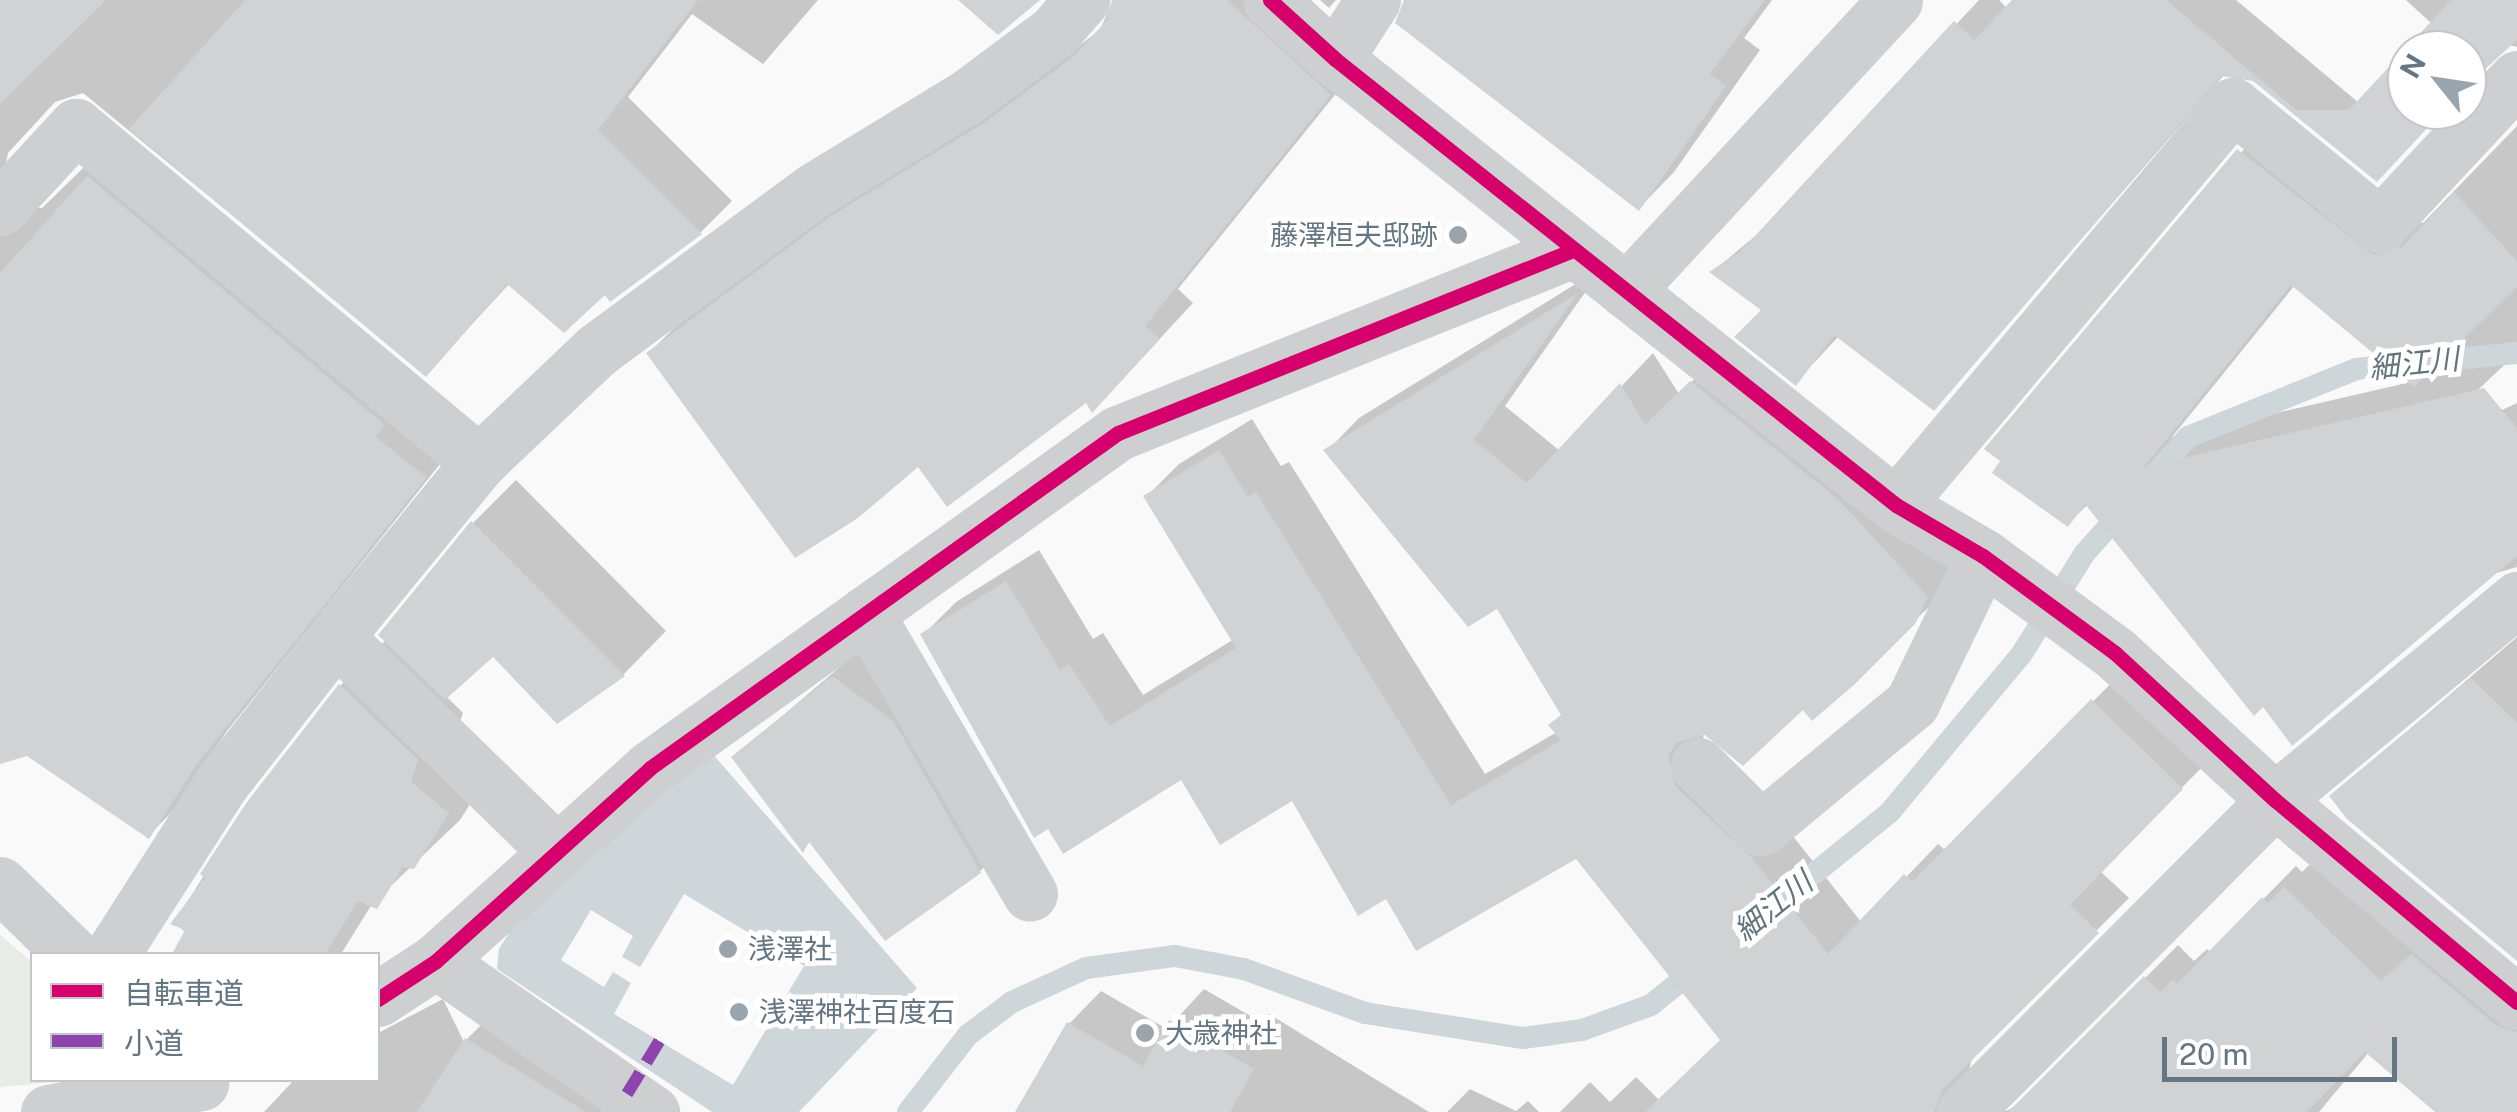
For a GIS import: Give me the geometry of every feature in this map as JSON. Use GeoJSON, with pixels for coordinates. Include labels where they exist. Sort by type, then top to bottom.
{"type":"FeatureCollection","features":[{"type":"Feature","properties":{"kind":"street"},"geometry":{"type":"LineString","coordinates":[[113,952],[221,784],[480,462],[597,350],[814,190],[968,96],[1054,32],[1082,0]]}},
{"type":"Feature","properties":{"kind":"street"},"geometry":{"type":"LineString","coordinates":[[1270,0],[1335,59],[1896,504],[1983,556],[2115,653],[2275,800],[2517,1002]]}},
{"type":"Feature","properties":{"kind":"street"},"geometry":{"type":"LineString","coordinates":[[1335,59],[1373,0]]}},
{"type":"Feature","properties":{"kind":"street"},"geometry":{"type":"LineString","coordinates":[[1626,291],[1894,0]]}},
{"type":"Feature","properties":{"kind":"street"},"geometry":{"type":"LineString","coordinates":[[1896,504],[2233,105],[2380,225],[2517,78]]}},
{"type":"Feature","properties":{"kind":"street"},"geometry":{"type":"LineString","coordinates":[[0,208],[76,126],[480,462]]}},
{"type":"Feature","properties":{"kind":"street"},"geometry":{"type":"LineString","coordinates":[[380,998],[436,961],[650,768],[1118,433],[1574,250]]}},
{"type":"Feature","properties":{"kind":"street"},"geometry":{"type":"LineString","coordinates":[[1698,765],[1761,828],[1912,704],[1983,556]]}},
{"type":"Feature","properties":{"kind":"street"},"geometry":{"type":"LineString","coordinates":[[1964,1112],[2275,800],[2517,600]]}},
{"type":"Feature","properties":{"kind":"street"},"geometry":{"type":"LineString","coordinates":[[866,612],[1030,894]]}},
{"type":"Feature","properties":{"kind":"street"},"geometry":{"type":"LineString","coordinates":[[336,637],[557,852]]}},
{"type":"Feature","properties":{"kind":"street"},"geometry":{"type":"LineString","coordinates":[[0,884],[70,952]]}},
{"type":"Feature","properties":{"kind":"street"},"geometry":{"type":"LineString","coordinates":[[436,961],[652,1112]]}},
{"type":"Feature","properties":{"kind":"street"},"geometry":{"type":"LineString","coordinates":[[48,1112],[198,1088]]}},
{"type":"Feature","properties":{"kind":"street"},"geometry":{"type":"LineString","coordinates":[[23,1112],[39,1112]]}},
{"type":"Feature","properties":{"kind":"shaded area"},"geometry":{"type":"Polygon","coordinates":[[[710,751],[917,988],[799,1112],[712,1112],[497,969],[499,949],[517,920],[710,751]],[[684,894],[640,967],[622,957],[633,936],[591,910],[561,960],[604,987],[613,972],[631,983],[614,1014],[733,1085],[804,966],[684,894]]]}},
{"type":"Feature","properties":{"kind":"shaded area"},"geometry":{"type":"Polygon","coordinates":[[[0,935],[30,960],[30,1082],[56,1082],[0,1087],[0,935]]]}},
{"type":"Feature","properties":{"kind":"building"},"geometry":{"type":"Polygon","coordinates":[[[0,0],[106,0],[0,104],[0,0]]]}},
{"type":"Feature","properties":{"kind":"building"},"geometry":{"type":"Polygon","coordinates":[[[245,0],[698,0],[598,130],[702,234],[610,302],[605,295],[564,333],[507,284],[426,377],[129,129],[245,0]]]}},
{"type":"Feature","properties":{"kind":"building"},"geometry":{"type":"Polygon","coordinates":[[[958,0],[1040,0],[998,35],[958,0]]]}},
{"type":"Feature","properties":{"kind":"building"},"geometry":{"type":"Polygon","coordinates":[[[1112,0],[1227,0],[1331,95],[1145,326],[1160,339],[1092,413],[1086,403],[947,507],[918,467],[858,518],[795,558],[646,353],[831,216],[984,123],[1073,57],[1106,21],[1112,0]]]}},
{"type":"Feature","properties":{"kind":"building"},"geometry":{"type":"Polygon","coordinates":[[[1404,0],[1765,0],[1710,74],[1726,86],[1639,211],[1395,23],[1404,0]]]}},
{"type":"Feature","properties":{"kind":"building"},"geometry":{"type":"Polygon","coordinates":[[[2012,0],[2166,0],[2296,110],[2349,110],[2387,69],[2387,130],[2425,130],[2377,182],[2253,81],[2221,76],[1934,411],[1834,335],[1796,386],[1734,337],[1761,310],[1709,272],[1741,251],[1954,21],[1974,40],[2012,0]]]}},
{"type":"Feature","properties":{"kind":"building"},"geometry":{"type":"Polygon","coordinates":[[[2451,0],[2517,0],[2517,40],[2487,68],[2487,30],[2423,30],[2451,0]]]}},
{"type":"Feature","properties":{"kind":"building"},"geometry":{"type":"Polygon","coordinates":[[[2237,149],[2373,255],[2402,247],[2454,192],[2517,261],[2517,287],[2414,387],[2291,285],[2144,467],[2484,388],[2517,428],[2517,556],[2292,746],[2263,707],[2254,716],[2085,504],[2068,527],[1992,473],[2000,461],[1984,449],[2237,149]]]}},
{"type":"Feature","properties":{"kind":"building"},"geometry":{"type":"Polygon","coordinates":[[[87,176],[385,425],[375,437],[427,477],[196,765],[149,839],[27,756],[0,764],[0,273],[87,176]]]}},
{"type":"Feature","properties":{"kind":"building"},"geometry":{"type":"Polygon","coordinates":[[[1578,293],[1474,440],[1527,483],[1620,383],[1645,425],[1690,381],[1838,499],[1928,597],[1915,624],[1855,684],[1812,721],[1803,710],[1743,766],[1705,735],[1677,742],[1668,756],[1676,787],[1752,858],[1828,954],[1904,874],[1912,882],[2091,699],[2183,789],[2070,905],[2099,933],[1942,1090],[1934,1112],[1645,1112],[1720,1040],[1576,859],[1416,951],[1386,899],[1358,916],[1292,801],[1220,845],[1181,780],[1063,854],[1048,829],[1034,838],[920,634],[1006,581],[1060,670],[1069,664],[1110,726],[1236,648],[1143,496],[1219,450],[1248,497],[1256,492],[1451,805],[1561,740],[1548,725],[1561,715],[1497,609],[1468,627],[1323,450],[1578,293]]]}},
{"type":"Feature","properties":{"kind":"building"},"geometry":{"type":"Polygon","coordinates":[[[471,521],[625,676],[557,724],[493,657],[445,700],[378,635],[471,521]]]}},
{"type":"Feature","properties":{"kind":"building"},"geometry":{"type":"Polygon","coordinates":[[[832,676],[894,722],[981,873],[885,941],[809,842],[803,853],[731,757],[832,676]]]}},
{"type":"Feature","properties":{"kind":"building"},"geometry":{"type":"Polygon","coordinates":[[[2471,678],[2517,723],[2517,961],[2347,819],[2329,796],[2471,678]]]}},
{"type":"Feature","properties":{"kind":"building"},"geometry":{"type":"Polygon","coordinates":[[[339,684],[418,760],[411,782],[449,813],[414,869],[403,867],[377,909],[358,901],[326,952],[173,952],[185,930],[170,924],[205,878],[200,874],[247,802],[339,684]]]}},
{"type":"Feature","properties":{"kind":"building"},"geometry":{"type":"Polygon","coordinates":[[[2284,887],[2381,981],[2411,954],[2497,1026],[2517,1032],[2517,1112],[2435,1112],[2365,1052],[2307,1112],[2008,1112],[2144,976],[2161,992],[2173,979],[2177,984],[2262,897],[2268,903],[2284,887]]]}},
{"type":"Feature","properties":{"kind":"building"},"geometry":{"type":"Polygon","coordinates":[[[1169,1020],[1254,1069],[1230,1112],[1015,1112],[1067,1022],[1143,1066],[1169,1020]]]}},
{"type":"Feature","properties":{"kind":"building"},"geometry":{"type":"Polygon","coordinates":[[[465,1038],[586,1112],[417,1112],[465,1038]]]}},
{"type":"Feature","properties":{"kind":"waterway","name":"細江川"},"geometry":{"type":"LineString","coordinates":[[2146,484],[2188,437],[2356,369],[2517,353]]}},
{"type":"Feature","properties":{"kind":"waterway","name":"細江川"},"geometry":{"type":"LineString","coordinates":[[1763,915],[1890,812],[2021,655],[2084,554],[2125,508]]}},
{"type":"Feature","properties":{"kind":"waterway","name":"細江川"},"geometry":{"type":"LineString","coordinates":[[908,1112],[968,1035],[1012,1002],[1086,968],[1175,956],[1244,969],[1365,1013],[1523,1038],[1582,1030],[1651,1005],[1699,966]]}},
{"type":"Feature","properties":{"kind":"marked path"},"geometry":{"type":"LineString","coordinates":[[627,1094],[663,1035]]}},
{"type":"Feature","properties":{"kind":"cycle path"},"geometry":{"type":"LineString","coordinates":[[1270,0],[1335,59],[1896,505],[1983,556],[2115,653],[2275,800],[2517,1002]]}},
{"type":"Feature","properties":{"kind":"cycle path"},"geometry":{"type":"LineString","coordinates":[[380,998],[436,961],[650,768],[1118,433],[1574,250]]}},
{"type":"Feature","properties":{"kind":"place","name":"藤澤桓夫邸跡"},"geometry":{"type":"Point","coordinates":[1458,235]}},
{"type":"Feature","properties":{"kind":"place","name":"浅澤社"},"geometry":{"type":"Point","coordinates":[728,949]}},
{"type":"Feature","properties":{"kind":"place","name":"浅澤神社百度石"},"geometry":{"type":"Point","coordinates":[739,1012]}},
{"type":"Feature","properties":{"kind":"place","name":"大歳神社"},"geometry":{"type":"Point","coordinates":[1145,1033]}}]}
